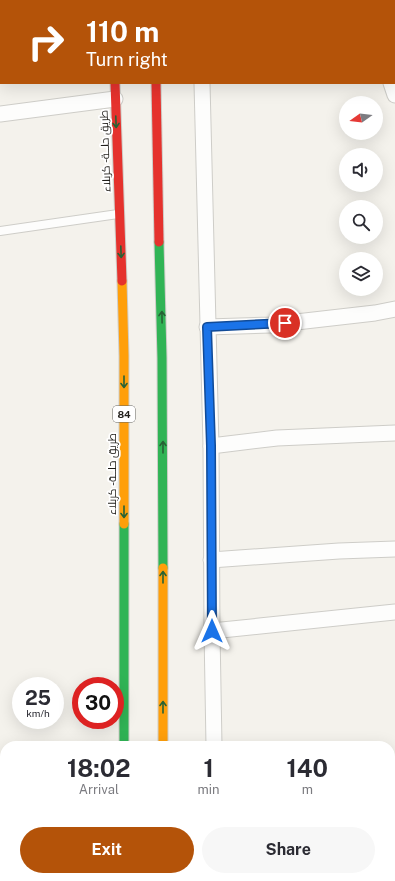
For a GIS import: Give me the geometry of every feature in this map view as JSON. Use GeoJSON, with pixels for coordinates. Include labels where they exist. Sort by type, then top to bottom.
{"type":"FeatureCollection","features":[{"type":"Feature","properties":{"kind":"main road","name":"طريق حلــة - كربلاء"},"geometry":{"type":"LineString","coordinates":[[115,84],[124,356],[124,741]]}},
{"type":"Feature","properties":{"kind":"main road"},"geometry":{"type":"LineString","coordinates":[[156,84],[162,358],[163,741]]}},
{"type":"Feature","properties":{"kind":"street"},"geometry":{"type":"LineString","coordinates":[[202,84],[211,446],[214,741]]}},
{"type":"Feature","properties":{"kind":"street"},"geometry":{"type":"LineString","coordinates":[[390,84],[395,95]]}},
{"type":"Feature","properties":{"kind":"street"},"geometry":{"type":"LineString","coordinates":[[0,114],[116,99]]}},
{"type":"Feature","properties":{"kind":"street"},"geometry":{"type":"LineString","coordinates":[[207,327],[270,325],[376,314],[395,309]]}},
{"type":"Feature","properties":{"kind":"street"},"geometry":{"type":"LineString","coordinates":[[211,446],[277,438],[395,433]]}},
{"type":"Feature","properties":{"kind":"street"},"geometry":{"type":"LineString","coordinates":[[211,560],[339,551],[395,550]]}},
{"type":"Feature","properties":{"kind":"street"},"geometry":{"type":"LineString","coordinates":[[212,631],[395,612]]}},
{"type":"Feature","properties":{"kind":"lane"},"geometry":{"type":"LineString","coordinates":[[0,231],[119,214]]}},
{"type":"Feature","properties":{"kind":"traffic: fast"},"geometry":{"type":"LineString","coordinates":[[159,242],[162,358],[163,568]]}},
{"type":"Feature","properties":{"kind":"traffic: fast"},"geometry":{"type":"LineString","coordinates":[[124,524],[124,741]]}},
{"type":"Feature","properties":{"kind":"traffic: slow"},"geometry":{"type":"LineString","coordinates":[[122,281],[124,356],[124,524]]}},
{"type":"Feature","properties":{"kind":"traffic: slow"},"geometry":{"type":"LineString","coordinates":[[163,568],[163,741]]}},
{"type":"Feature","properties":{"kind":"traffic: jam"},"geometry":{"type":"LineString","coordinates":[[115,84],[122,281]]}},
{"type":"Feature","properties":{"kind":"traffic: jam"},"geometry":{"type":"LineString","coordinates":[[156,84],[159,242]]}},
{"type":"Feature","properties":{"kind":"route"},"geometry":{"type":"LineString","coordinates":[[212,631],[211,446],[207,327],[270,325],[285,323]]}}]}
